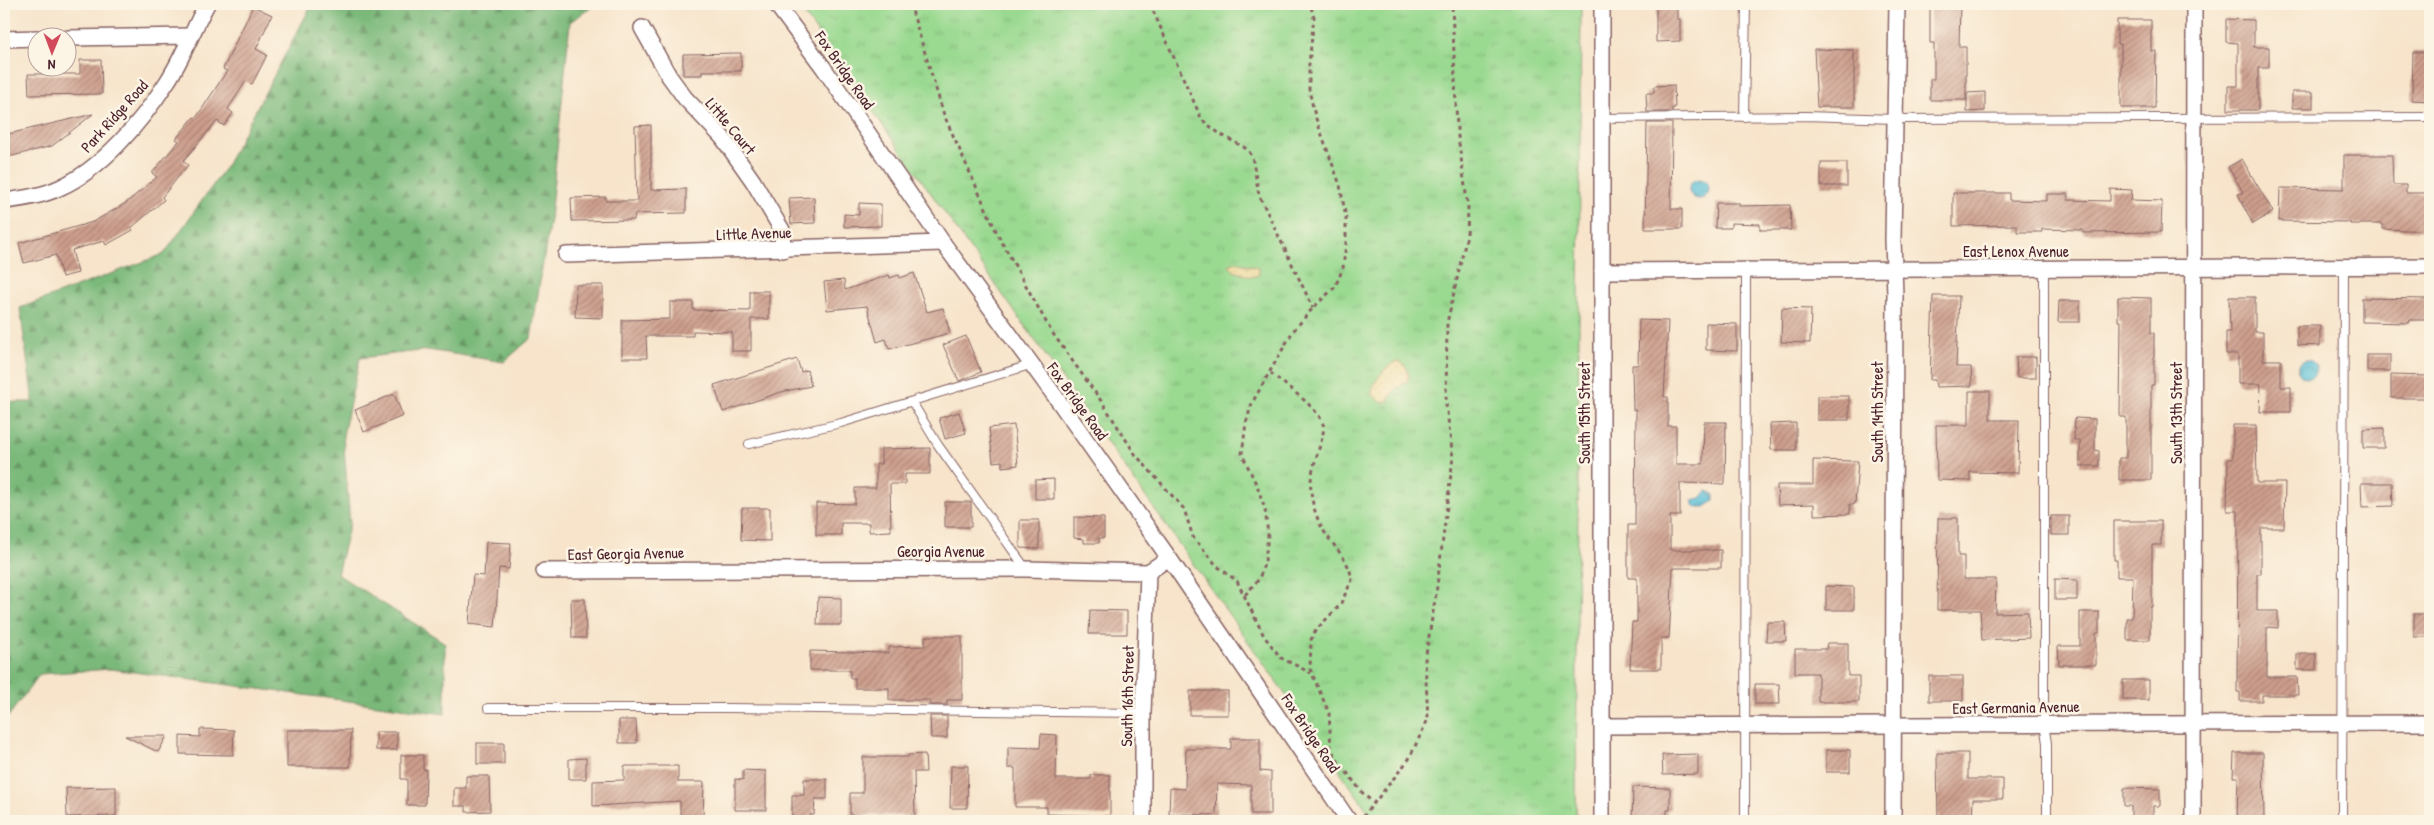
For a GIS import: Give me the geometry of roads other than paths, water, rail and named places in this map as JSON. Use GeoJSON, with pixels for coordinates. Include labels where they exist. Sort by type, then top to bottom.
{"type":"FeatureCollection","features":[{"type":"Feature","properties":{"kind":"street","name":"Park Ridge Road"},"geometry":{"type":"LineString","coordinates":[[4,201],[28,198],[58,189],[82,176],[103,158],[136,123],[167,82],[207,4]]}},
{"type":"Feature","properties":{"kind":"street","name":"Fox Bridge Road"},"geometry":{"type":"LineString","coordinates":[[776,4],[823,67],[943,243],[1030,365],[1060,403],[1169,558],[1349,821]]}},
{"type":"Feature","properties":{"kind":"street","name":"South 15th Street"},"geometry":{"type":"LineString","coordinates":[[1602,4],[1602,821]]}},
{"type":"Feature","properties":{"kind":"street","name":"South 14th Street"},"geometry":{"type":"LineString","coordinates":[[1893,821],[1894,269],[1897,4]]}},
{"type":"Feature","properties":{"kind":"street","name":"South 13th Street"},"geometry":{"type":"LineString","coordinates":[[2193,821],[2194,4]]}},
{"type":"Feature","properties":{"kind":"street","name":"Little Court"},"geometry":{"type":"LineString","coordinates":[[642,28],[674,84],[701,118],[722,137],[753,181],[782,230],[783,250]]}},
{"type":"Feature","properties":{"kind":"street"},"geometry":{"type":"LineString","coordinates":[[78,38],[190,36]]}},
{"type":"Feature","properties":{"kind":"street"},"geometry":{"type":"LineString","coordinates":[[4,39],[28,38]]}},
{"type":"Feature","properties":{"kind":"street","name":"Little Avenue"},"geometry":{"type":"LineString","coordinates":[[566,256],[943,243]]}},
{"type":"Feature","properties":{"kind":"street","name":"East Lenox Avenue"},"geometry":{"type":"LineString","coordinates":[[1602,271],[1746,269],[2193,269],[2430,266]]}},
{"type":"Feature","properties":{"kind":"street"},"geometry":{"type":"LineString","coordinates":[[1148,572],[1169,558]]}},
{"type":"Feature","properties":{"kind":"street","name":"Georgia Avenue"},"geometry":{"type":"LineString","coordinates":[[709,569],[1026,569],[1148,572]]}},
{"type":"Feature","properties":{"kind":"street","name":"East Georgia Avenue"},"geometry":{"type":"LineString","coordinates":[[544,571],[709,569]]}},
{"type":"Feature","properties":{"kind":"street","name":"South 16th Street"},"geometry":{"type":"LineString","coordinates":[[1143,821],[1143,713],[1148,572]]}},
{"type":"Feature","properties":{"kind":"street","name":"East Germania Avenue"},"geometry":{"type":"LineString","coordinates":[[1602,726],[1894,726],[2193,722],[2430,723]]}},
{"type":"Feature","properties":{"kind":"lane"},"geometry":{"type":"LineString","coordinates":[[1744,117],[1746,4]]}},
{"type":"Feature","properties":{"kind":"lane"},"geometry":{"type":"LineString","coordinates":[[1602,118],[1806,116],[1895,119],[2194,116],[2430,117]]}},
{"type":"Feature","properties":{"kind":"lane"},"geometry":{"type":"LineString","coordinates":[[2342,821],[2344,267]]}},
{"type":"Feature","properties":{"kind":"lane"},"geometry":{"type":"LineString","coordinates":[[1745,821],[1746,269]]}},
{"type":"Feature","properties":{"kind":"lane"},"geometry":{"type":"LineString","coordinates":[[2044,269],[2044,724],[2047,744],[2047,821]]}},
{"type":"Feature","properties":{"kind":"lane"},"geometry":{"type":"LineString","coordinates":[[749,444],[842,423],[1030,365]]}},
{"type":"Feature","properties":{"kind":"lane"},"geometry":{"type":"LineString","coordinates":[[912,402],[938,445],[1026,569]]}},
{"type":"Feature","properties":{"kind":"lane"},"geometry":{"type":"LineString","coordinates":[[488,708],[729,708],[1143,713]]}},
{"type":"Feature","properties":{"kind":"water"},"geometry":{"type":"Polygon","coordinates":[[[1699,179],[1706,182],[1709,189],[1706,196],[1699,199],[1692,196],[1689,189],[1692,182],[1699,179]]]}},
{"type":"Feature","properties":{"kind":"water"},"geometry":{"type":"Polygon","coordinates":[[[2303,360],[2311,360],[2316,365],[2314,376],[2303,378],[2298,373],[2298,365],[2303,360]]]}},
{"type":"Feature","properties":{"kind":"water"},"geometry":{"type":"Polygon","coordinates":[[[1707,491],[1714,494],[1714,501],[1705,507],[1694,507],[1692,500],[1701,498],[1707,491]]]}}]}
